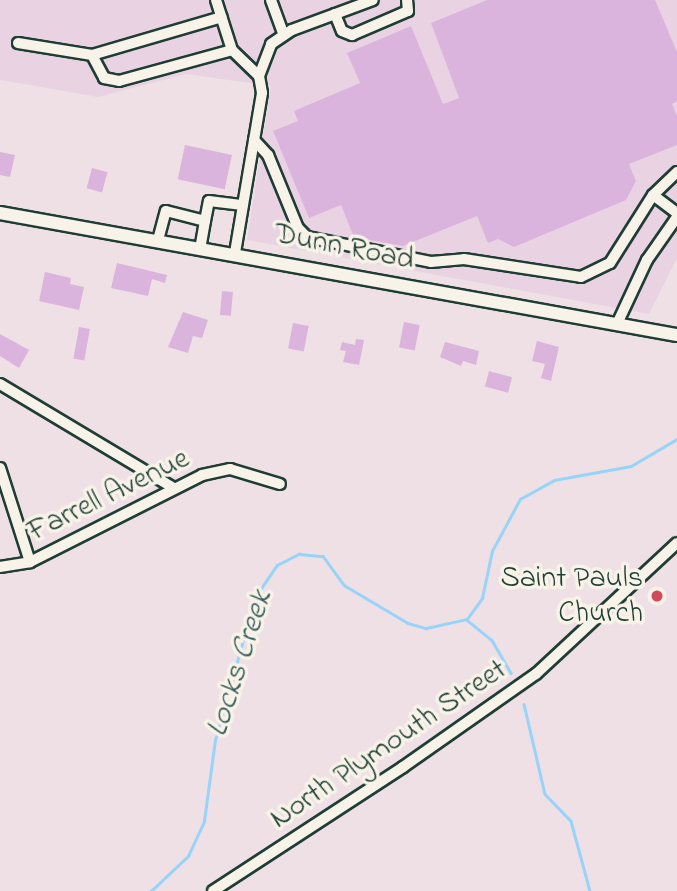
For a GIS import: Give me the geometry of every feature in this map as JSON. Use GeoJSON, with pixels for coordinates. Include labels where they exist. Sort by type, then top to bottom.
{"type":"FeatureCollection","features":[{"type":"Feature","properties":{"kind":"main road","name":"Dunn Road"},"geometry":{"type":"LineString","coordinates":[[0,213],[235,253],[677,335]]}},
{"type":"Feature","properties":{"kind":"street"},"geometry":{"type":"LineString","coordinates":[[216,0],[232,50],[259,76]]}},
{"type":"Feature","properties":{"kind":"street"},"geometry":{"type":"LineString","coordinates":[[271,0],[284,35]]}},
{"type":"Feature","properties":{"kind":"street"},"geometry":{"type":"LineString","coordinates":[[235,253],[262,93],[259,76],[271,44],[284,35],[372,0]]}},
{"type":"Feature","properties":{"kind":"street"},"geometry":{"type":"LineString","coordinates":[[335,14],[342,31],[352,35],[408,11],[407,0]]}},
{"type":"Feature","properties":{"kind":"street"},"geometry":{"type":"LineString","coordinates":[[18,43],[92,55],[222,17]]}},
{"type":"Feature","properties":{"kind":"street"},"geometry":{"type":"LineString","coordinates":[[92,55],[104,78],[119,80],[232,50]]}},
{"type":"Feature","properties":{"kind":"street"},"geometry":{"type":"LineString","coordinates":[[254,140],[268,155],[298,228],[307,237],[431,262],[464,259],[581,277],[610,262],[653,195],[677,172]]}},
{"type":"Feature","properties":{"kind":"street"},"geometry":{"type":"LineString","coordinates":[[617,324],[647,260],[677,215],[653,195]]}},
{"type":"Feature","properties":{"kind":"street"},"geometry":{"type":"LineString","coordinates":[[200,248],[209,201],[243,205]]}},
{"type":"Feature","properties":{"kind":"street"},"geometry":{"type":"LineString","coordinates":[[158,240],[166,212],[205,221]]}},
{"type":"Feature","properties":{"kind":"street"},"geometry":{"type":"LineString","coordinates":[[0,384],[172,487]]}},
{"type":"Feature","properties":{"kind":"street"},"geometry":{"type":"LineString","coordinates":[[0,468],[30,562]]}},
{"type":"Feature","properties":{"kind":"street","name":"Farrell Avenue"},"geometry":{"type":"LineString","coordinates":[[0,567],[30,562],[172,487],[230,469],[280,484]]}},
{"type":"Feature","properties":{"kind":"street","name":"North Plymouth Street"},"geometry":{"type":"LineString","coordinates":[[213,891],[403,767],[536,674],[677,543]]}},
{"type":"Feature","properties":{"kind":"shaded area"},"geometry":{"type":"Polygon","coordinates":[[[0,0],[677,0],[677,258],[649,314],[247,240],[271,86],[186,74],[98,97],[0,80],[0,0]]]}},
{"type":"Feature","properties":{"kind":"building"},"geometry":{"type":"Polygon","coordinates":[[[487,0],[655,0],[677,52],[677,101],[672,104],[677,116],[677,145],[629,164],[636,181],[626,200],[514,247],[498,239],[488,243],[477,216],[403,246],[354,237],[341,205],[309,218],[273,131],[298,121],[294,111],[360,83],[347,53],[411,26],[443,104],[459,98],[431,23],[487,0]]]}},
{"type":"Feature","properties":{"kind":"building"},"geometry":{"type":"Polygon","coordinates":[[[185,145],[232,155],[225,189],[178,179],[185,145]]]}},
{"type":"Feature","properties":{"kind":"building"},"geometry":{"type":"Polygon","coordinates":[[[0,152],[15,155],[10,177],[0,175],[0,152]]]}},
{"type":"Feature","properties":{"kind":"building"},"geometry":{"type":"Polygon","coordinates":[[[92,168],[107,172],[102,192],[87,188],[92,168]]]}},
{"type":"Feature","properties":{"kind":"building"},"geometry":{"type":"Polygon","coordinates":[[[117,263],[167,275],[165,283],[152,279],[148,296],[111,288],[117,263]]]}},
{"type":"Feature","properties":{"kind":"building"},"geometry":{"type":"Polygon","coordinates":[[[45,272],[71,278],[70,284],[84,287],[79,310],[39,301],[45,272]]]}},
{"type":"Feature","properties":{"kind":"building"},"geometry":{"type":"Polygon","coordinates":[[[222,291],[233,292],[231,316],[220,315],[222,291]]]}},
{"type":"Feature","properties":{"kind":"building"},"geometry":{"type":"Polygon","coordinates":[[[183,312],[208,320],[202,338],[193,336],[188,353],[168,347],[183,312]]]}},
{"type":"Feature","properties":{"kind":"building"},"geometry":{"type":"Polygon","coordinates":[[[404,322],[420,325],[415,351],[399,348],[404,322]]]}},
{"type":"Feature","properties":{"kind":"building"},"geometry":{"type":"Polygon","coordinates":[[[293,323],[309,326],[304,352],[288,349],[293,323]]]}},
{"type":"Feature","properties":{"kind":"building"},"geometry":{"type":"Polygon","coordinates":[[[79,327],[90,329],[84,360],[73,359],[79,327]]]}},
{"type":"Feature","properties":{"kind":"building"},"geometry":{"type":"Polygon","coordinates":[[[0,334],[29,350],[19,368],[0,356],[0,334]]]}},
{"type":"Feature","properties":{"kind":"building"},"geometry":{"type":"Polygon","coordinates":[[[356,339],[364,340],[359,365],[343,362],[346,351],[340,350],[342,342],[355,345],[356,339]]]}},
{"type":"Feature","properties":{"kind":"building"},"geometry":{"type":"Polygon","coordinates":[[[537,341],[559,347],[551,381],[541,378],[545,364],[532,361],[537,341]]]}},
{"type":"Feature","properties":{"kind":"building"},"geometry":{"type":"Polygon","coordinates":[[[445,342],[479,351],[476,365],[463,361],[461,366],[440,357],[445,342]]]}},
{"type":"Feature","properties":{"kind":"building"},"geometry":{"type":"Polygon","coordinates":[[[489,371],[512,377],[508,393],[485,386],[489,371]]]}},
{"type":"Feature","properties":{"kind":"waterway","name":"Locks Creek"},"geometry":{"type":"LineString","coordinates":[[151,891],[188,856],[204,821],[215,740],[244,637],[260,590],[277,565],[299,554],[323,556],[344,585],[408,623],[426,628],[467,619],[482,598],[492,551],[520,499],[554,480],[631,466],[677,439]]}},
{"type":"Feature","properties":{"kind":"waterway"},"geometry":{"type":"LineString","coordinates":[[467,620],[492,640],[511,673]]}},
{"type":"Feature","properties":{"kind":"waterway"},"geometry":{"type":"LineString","coordinates":[[524,704],[545,794],[571,821],[590,891]]}},
{"type":"Feature","properties":{"kind":"place","name":"Saint Pauls Church"},"geometry":{"type":"Point","coordinates":[657,596]}}]}
